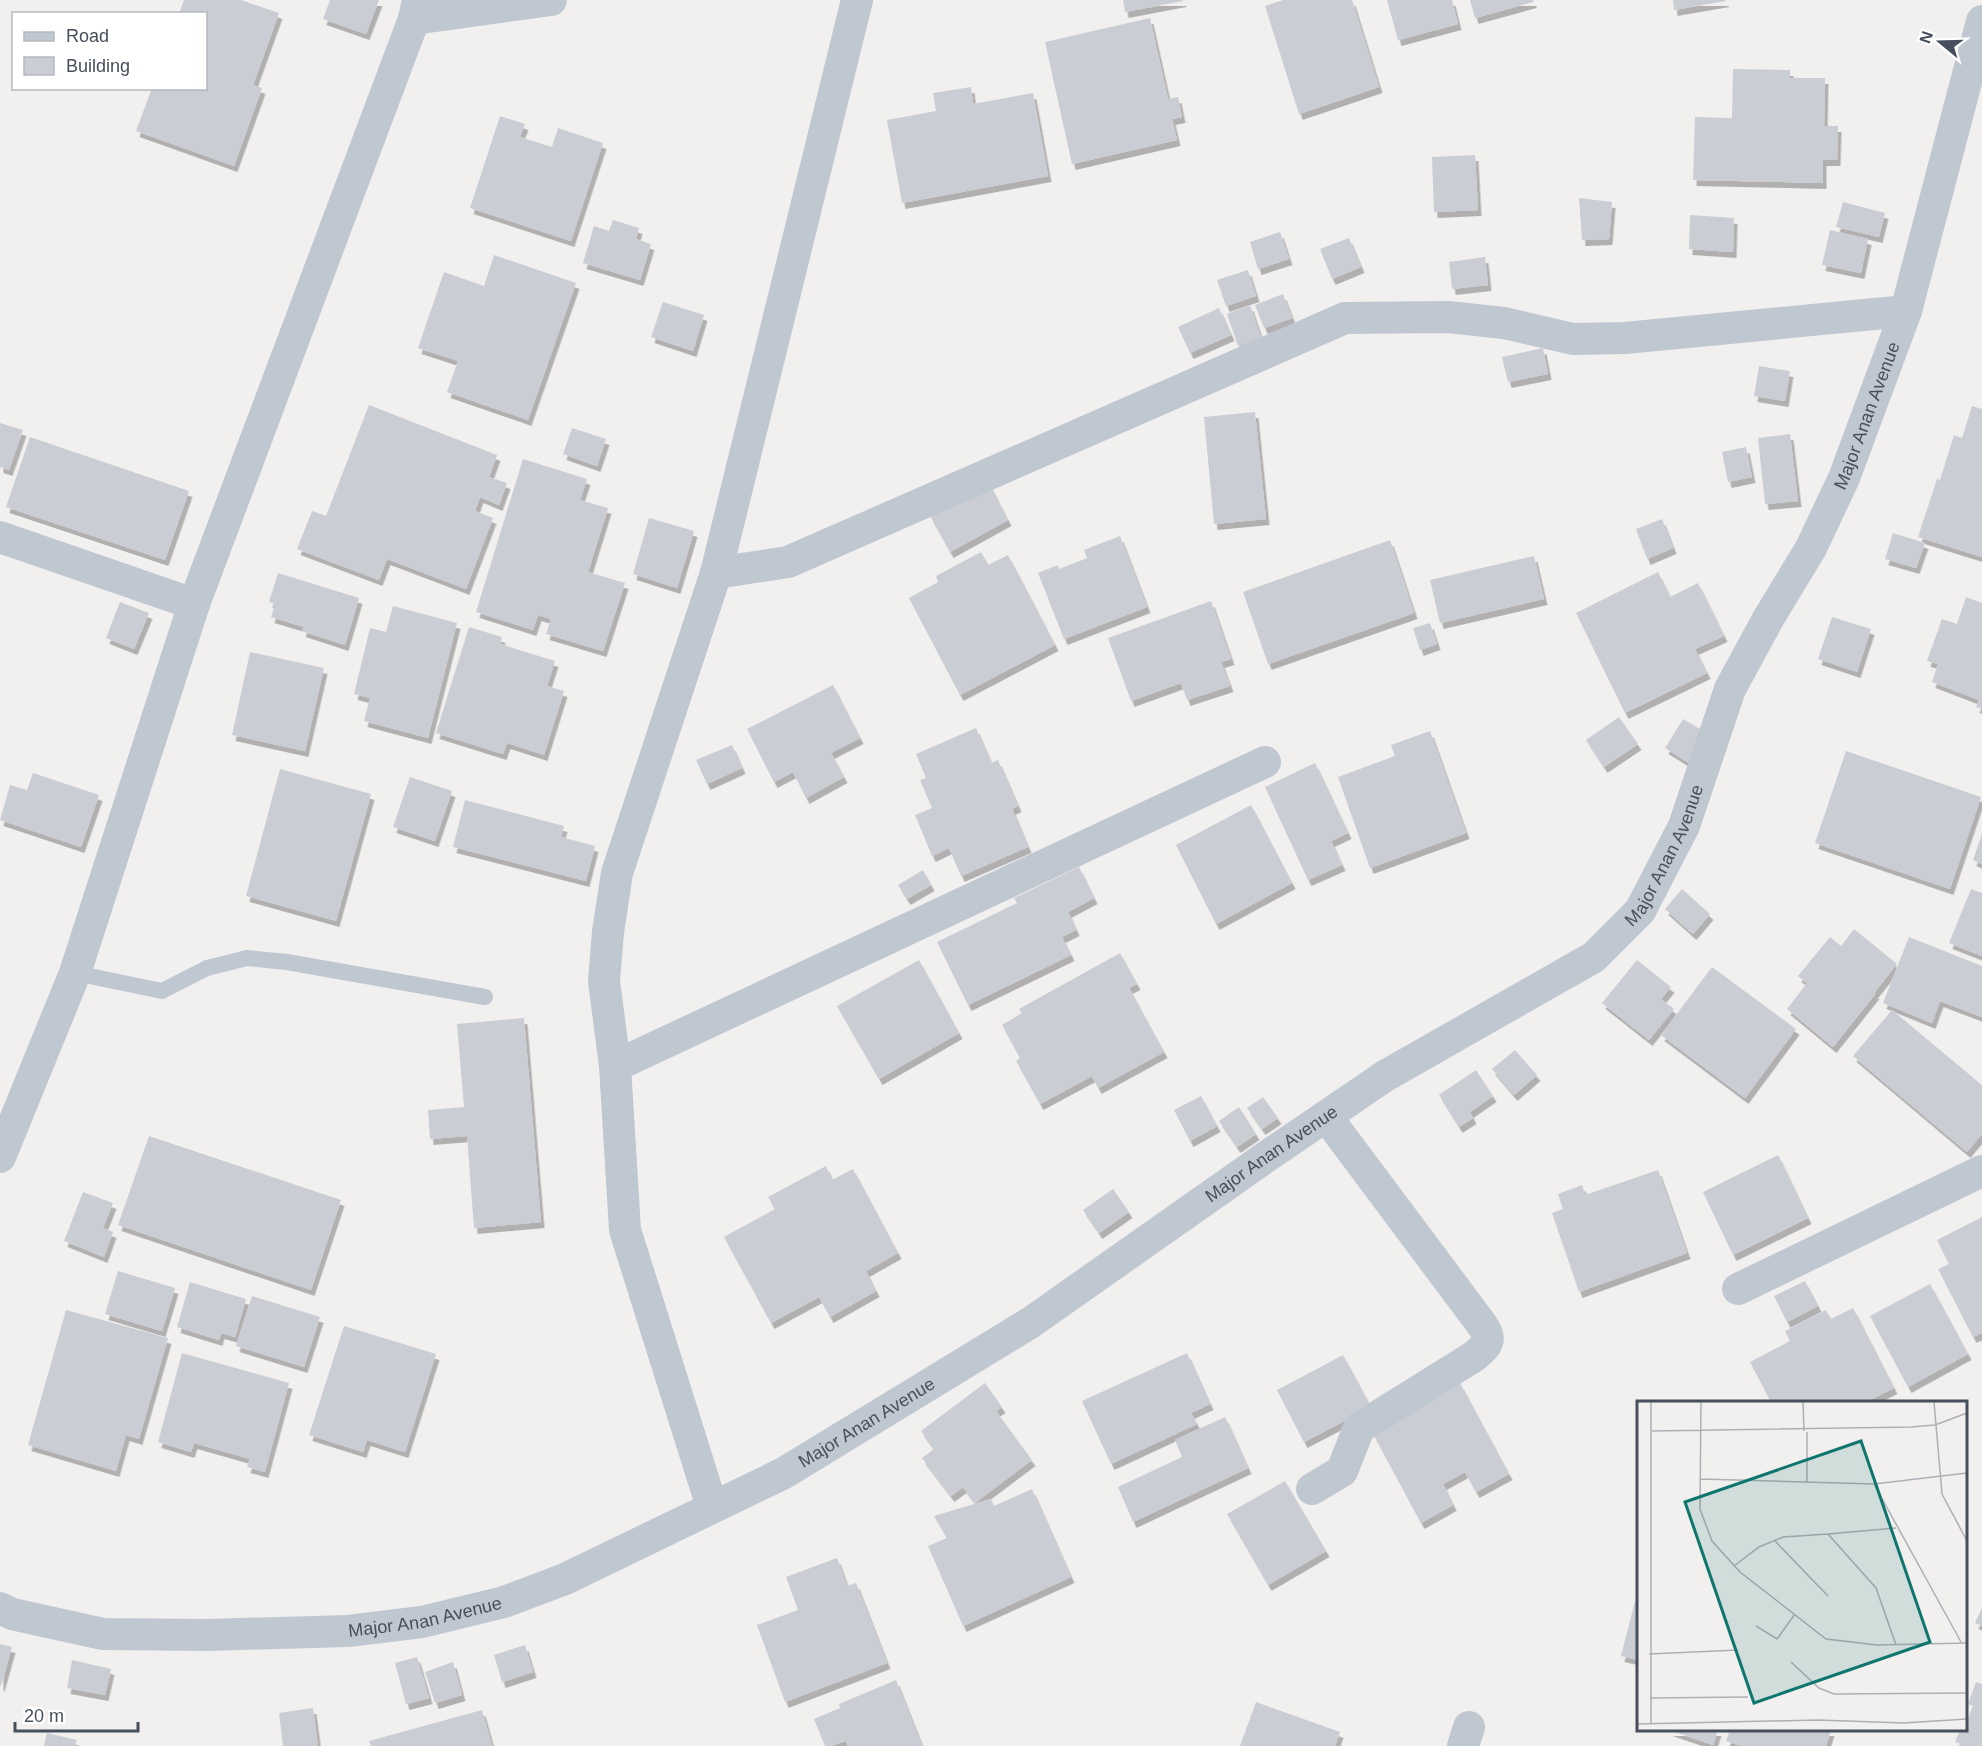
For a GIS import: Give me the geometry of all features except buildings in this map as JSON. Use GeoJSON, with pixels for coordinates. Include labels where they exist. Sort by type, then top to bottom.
{"type":"FeatureCollection","features":[{"type":"Feature","properties":{"kind":"street"},"geometry":{"type":"LineString","coordinates":[[0,1157],[75,973],[194,604],[416,9],[551,0]]}},
{"type":"Feature","properties":{"kind":"street"},"geometry":{"type":"LineString","coordinates":[[712,1508],[625,1230],[615,1066],[604,981],[608,933],[617,873],[716,573],[857,0]]}},
{"type":"Feature","properties":{"kind":"street","name":"Major Anan Avenue"},"geometry":{"type":"LineString","coordinates":[[0,1608],[12,1614],[103,1634],[207,1635],[348,1631],[422,1622],[504,1602],[565,1579],[784,1473],[1030,1323],[1384,1076],[1593,957],[1640,911],[1684,826],[1730,689],[1768,619],[1811,548],[1844,478],[1906,311],[1982,21]]}},
{"type":"Feature","properties":{"kind":"street"},"geometry":{"type":"LineString","coordinates":[[716,573],[788,562],[1345,318],[1448,317],[1504,323],[1573,339],[1625,338],[1906,311]]}},
{"type":"Feature","properties":{"kind":"street"},"geometry":{"type":"LineString","coordinates":[[0,537],[194,604]]}},
{"type":"Feature","properties":{"kind":"street"},"geometry":{"type":"LineString","coordinates":[[615,1066],[1265,762]]}},
{"type":"Feature","properties":{"kind":"street"},"geometry":{"type":"LineString","coordinates":[[1312,1489],[1342,1471],[1359,1428],[1473,1357],[1484,1348],[1488,1341],[1487,1332],[1480,1322],[1326,1116]]}},
{"type":"Feature","properties":{"kind":"street"},"geometry":{"type":"LineString","coordinates":[[1738,1289],[1982,1171]]}},
{"type":"Feature","properties":{"kind":"lane"},"geometry":{"type":"LineString","coordinates":[[75,973],[162,990],[207,968],[247,958],[287,962],[485,997]]}}]}
